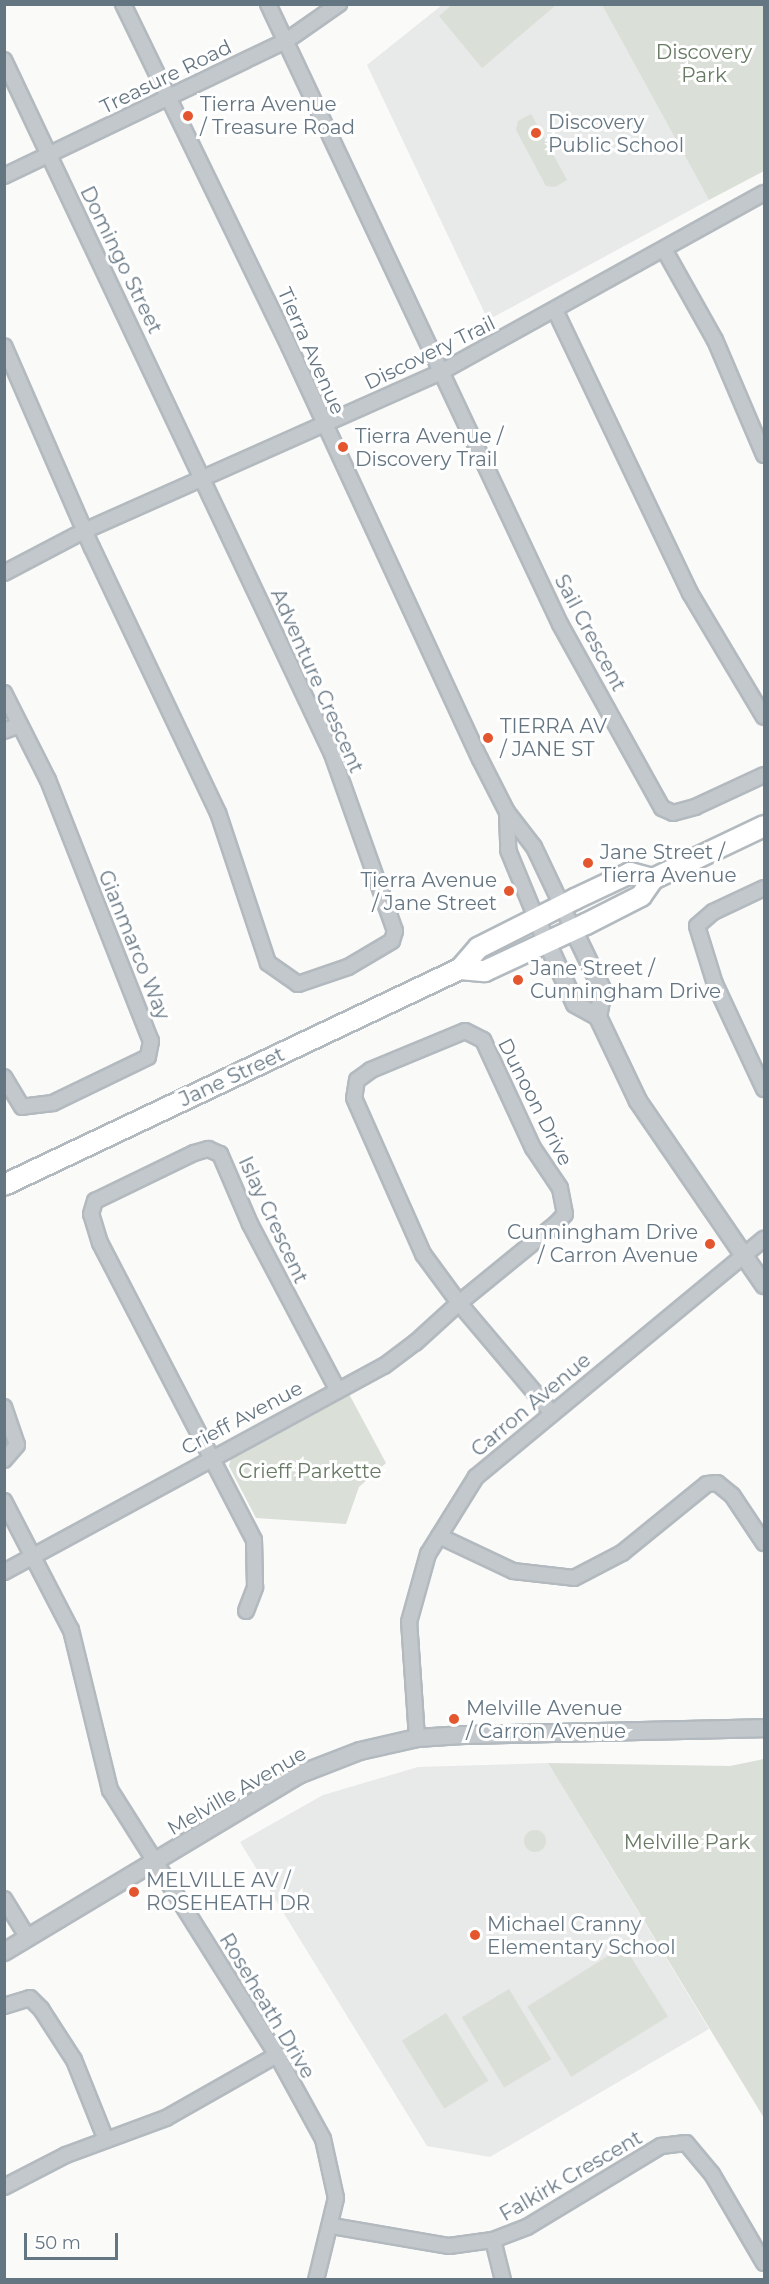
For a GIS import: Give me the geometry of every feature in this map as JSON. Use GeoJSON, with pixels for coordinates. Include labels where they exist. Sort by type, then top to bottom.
{"type":"FeatureCollection","features":[{"type":"Feature","properties":{"kind":"main road","name":"Jane Street"},"geometry":{"type":"LineString","coordinates":[[460,969],[485,971],[548,942],[641,896],[653,879],[765,826]]}},
{"type":"Feature","properties":{"kind":"main road","name":"Jane Street"},"geometry":{"type":"LineString","coordinates":[[4,1185],[460,969],[478,948],[562,905],[630,873],[653,879]]}},
{"type":"Feature","properties":{"kind":"street","name":"Tierra Avenue"},"geometry":{"type":"LineString","coordinates":[[123,4],[507,812],[534,848],[573,929]]}},
{"type":"Feature","properties":{"kind":"street","name":"Sail Crescent"},"geometry":{"type":"LineString","coordinates":[[268,4],[560,624],[662,808],[673,813],[695,807],[765,775]]}},
{"type":"Feature","properties":{"kind":"street","name":"Treasure Road"},"geometry":{"type":"LineString","coordinates":[[4,176],[51,158],[168,96],[286,41],[339,4]]}},
{"type":"Feature","properties":{"kind":"street","name":"Domingo Street"},"geometry":{"type":"LineString","coordinates":[[4,60],[203,477]]}},
{"type":"Feature","properties":{"kind":"street","name":"Discovery Trail"},"geometry":{"type":"LineString","coordinates":[[4,573],[84,531],[441,372],[556,312],[765,193]]}},
{"type":"Feature","properties":{"kind":"street"},"geometry":{"type":"LineString","coordinates":[[665,251],[723,358],[765,455]]}},
{"type":"Feature","properties":{"kind":"street"},"geometry":{"type":"LineString","coordinates":[[556,312],[690,593],[765,717]]}},
{"type":"Feature","properties":{"kind":"street"},"geometry":{"type":"LineString","coordinates":[[4,346],[84,531]]}},
{"type":"Feature","properties":{"kind":"street","name":"Adventure Crescent"},"geometry":{"type":"LineString","coordinates":[[84,531],[218,813],[268,963],[298,984],[348,967],[392,941],[395,931],[332,754],[203,477]]}},
{"type":"Feature","properties":{"kind":"street","name":"Gianmarco Way"},"geometry":{"type":"LineString","coordinates":[[4,693],[48,780],[151,1041],[148,1057],[53,1103],[22,1107],[4,1077]]}},
{"type":"Feature","properties":{"kind":"street"},"geometry":{"type":"LineString","coordinates":[[4,731],[20,725]]}},
{"type":"Feature","properties":{"kind":"street","name":"Tierra Avenue"},"geometry":{"type":"LineString","coordinates":[[507,812],[508,850],[536,918]]}},
{"type":"Feature","properties":{"kind":"street"},"geometry":{"type":"LineString","coordinates":[[765,888],[713,912],[697,926],[715,984],[765,1089]]}},
{"type":"Feature","properties":{"kind":"street"},"geometry":{"type":"LineString","coordinates":[[536,918],[575,1004],[598,1017],[638,1101],[743,1257],[765,1285]]}},
{"type":"Feature","properties":{"kind":"street"},"geometry":{"type":"LineString","coordinates":[[573,929],[603,991],[598,1017]]}},
{"type":"Feature","properties":{"kind":"street","name":"Dunoon Drive"},"geometry":{"type":"LineString","coordinates":[[459,1303],[556,1224],[565,1208],[483,1040],[465,1031],[371,1070],[357,1080],[354,1098],[406,1223],[459,1303],[551,1412]]}},
{"type":"Feature","properties":{"kind":"street","name":"Islay Crescent"},"geometry":{"type":"LineString","coordinates":[[212,1456],[94,1228],[92,1206],[106,1192],[194,1153],[208,1149],[220,1154],[250,1224],[337,1389]]}},
{"type":"Feature","properties":{"kind":"street","name":"Carron Avenue"},"geometry":{"type":"LineString","coordinates":[[417,1738],[409,1622],[424,1565],[439,1536],[476,1477],[551,1412],[765,1239]]}},
{"type":"Feature","properties":{"kind":"street","name":"Crieff Avenue"},"geometry":{"type":"LineString","coordinates":[[4,1572],[212,1456],[384,1366],[459,1303]]}},
{"type":"Feature","properties":{"kind":"street"},"geometry":{"type":"LineString","coordinates":[[4,1407],[17,1445],[4,1460]]}},
{"type":"Feature","properties":{"kind":"street"},"geometry":{"type":"LineString","coordinates":[[212,1456],[254,1540],[255,1587],[246,1611]]}},
{"type":"Feature","properties":{"kind":"street"},"geometry":{"type":"LineString","coordinates":[[439,1536],[513,1571],[574,1578],[622,1553],[707,1484],[717,1483],[732,1495],[764,1543]]}},
{"type":"Feature","properties":{"kind":"street","name":"Roseheath Drive"},"geometry":{"type":"LineString","coordinates":[[4,1501],[33,1554],[80,1656],[110,1790],[277,2055],[332,2168],[332,2226],[316,2280]]}},
{"type":"Feature","properties":{"kind":"street","name":"Melville Avenue"},"geometry":{"type":"LineString","coordinates":[[4,1952],[298,1775],[360,1751],[417,1738],[765,1728]]}},
{"type":"Feature","properties":{"kind":"street"},"geometry":{"type":"LineString","coordinates":[[4,1899],[28,1938]]}},
{"type":"Feature","properties":{"kind":"street"},"geometry":{"type":"LineString","coordinates":[[4,2006],[30,1998],[41,2009],[74,2060],[106,2140]]}},
{"type":"Feature","properties":{"kind":"street"},"geometry":{"type":"LineString","coordinates":[[4,2187],[106,2140],[184,2110],[277,2055]]}},
{"type":"Feature","properties":{"kind":"street","name":"Falkirk Crescent"},"geometry":{"type":"LineString","coordinates":[[332,2226],[449,2246],[493,2240],[526,2227],[661,2146],[686,2144],[712,2174],[765,2264]]}},
{"type":"Feature","properties":{"kind":"street"},"geometry":{"type":"LineString","coordinates":[[493,2240],[503,2280]]}},
{"type":"Feature","properties":{"kind":"shaded area","name":"Discovery Public School"},"geometry":{"type":"Polygon","coordinates":[[[442,5],[602,5],[709,200],[488,320],[367,65],[442,5]]]}},
{"type":"Feature","properties":{"kind":"shaded area","name":"Michael Cranny Elementary School"},"geometry":{"type":"Polygon","coordinates":[[[548,1763],[709,2029],[490,2157],[427,2146],[240,1842],[323,1795],[418,1767],[548,1763]]]}},
{"type":"Feature","properties":{"kind":"green space"},"geometry":{"type":"Polygon","coordinates":[[[453,4],[556,5],[482,68],[439,16],[453,4]]]}},
{"type":"Feature","properties":{"kind":"green space","name":"Discovery Park"},"geometry":{"type":"Polygon","coordinates":[[[602,5],[764,5],[764,171],[709,200],[602,5]]]}},
{"type":"Feature","properties":{"kind":"green space"},"geometry":{"type":"Polygon","coordinates":[[[531,114],[567,180],[555,187],[546,186],[516,130],[518,121],[531,114]]]}},
{"type":"Feature","properties":{"kind":"green space","name":"Crieff Parkette"},"geometry":{"type":"Polygon","coordinates":[[[349,1394],[386,1463],[359,1487],[346,1524],[256,1518],[229,1466],[232,1454],[349,1394]]]}},
{"type":"Feature","properties":{"kind":"green space","name":"Melville Park"},"geometry":{"type":"Polygon","coordinates":[[[764,1759],[764,2118],[548,1763],[730,1766],[764,1759]]]}},
{"type":"Feature","properties":{"kind":"green space"},"geometry":{"type":"Polygon","coordinates":[[[535,1830],[543,1833],[546,1841],[543,1849],[535,1852],[527,1849],[524,1841],[527,1833],[535,1830]]]}},
{"type":"Feature","properties":{"kind":"green space"},"geometry":{"type":"Polygon","coordinates":[[[624,1946],[668,2016],[571,2077],[527,2006],[624,1946]]]}},
{"type":"Feature","properties":{"kind":"green space"},"geometry":{"type":"Polygon","coordinates":[[[509,1989],[551,2059],[504,2088],[462,2017],[509,1989]]]}},
{"type":"Feature","properties":{"kind":"green space"},"geometry":{"type":"Polygon","coordinates":[[[446,2013],[488,2081],[444,2108],[402,2041],[446,2013]]]}},
{"type":"Feature","properties":{"kind":"place","name":"Tierra Avenue / Treasure Road"},"geometry":{"type":"Point","coordinates":[188,116]}},
{"type":"Feature","properties":{"kind":"place","name":"Discovery Public School"},"geometry":{"type":"Point","coordinates":[536,133]}},
{"type":"Feature","properties":{"kind":"place","name":"Tierra Avenue / Discovery Trail"},"geometry":{"type":"Point","coordinates":[343,447]}},
{"type":"Feature","properties":{"kind":"place","name":"TIERRA AV / JANE ST"},"geometry":{"type":"Point","coordinates":[488,738]}},
{"type":"Feature","properties":{"kind":"place","name":"Jane Street / Tierra Avenue"},"geometry":{"type":"Point","coordinates":[588,863]}},
{"type":"Feature","properties":{"kind":"place","name":"Tierra Avenue / Jane Street"},"geometry":{"type":"Point","coordinates":[509,891]}},
{"type":"Feature","properties":{"kind":"place","name":"Jane Street / Cunningham Drive"},"geometry":{"type":"Point","coordinates":[518,980]}},
{"type":"Feature","properties":{"kind":"place","name":"Cunningham Drive / Carron Avenue"},"geometry":{"type":"Point","coordinates":[710,1244]}},
{"type":"Feature","properties":{"kind":"place","name":"Melville Avenue / Carron Avenue"},"geometry":{"type":"Point","coordinates":[454,1719]}},
{"type":"Feature","properties":{"kind":"place","name":"MELVILLE AV / ROSEHEATH DR"},"geometry":{"type":"Point","coordinates":[134,1892]}},
{"type":"Feature","properties":{"kind":"place","name":"Michael Cranny Elementary School"},"geometry":{"type":"Point","coordinates":[475,1935]}}]}
